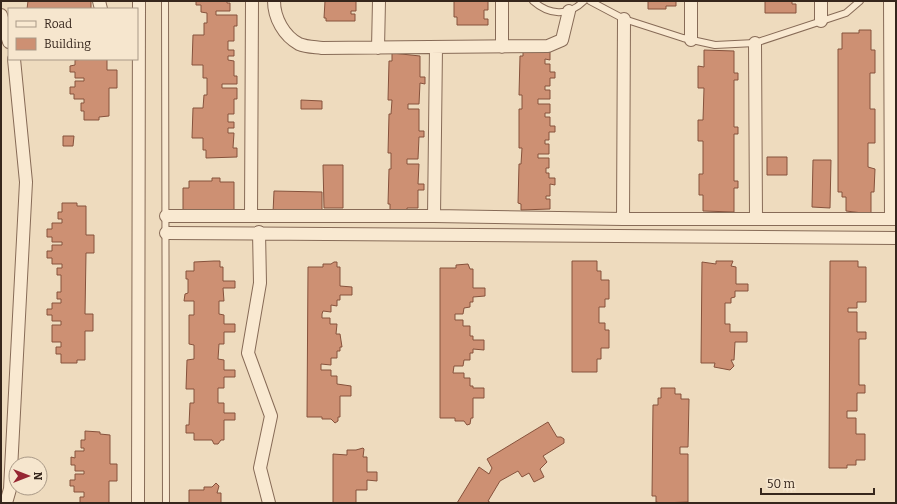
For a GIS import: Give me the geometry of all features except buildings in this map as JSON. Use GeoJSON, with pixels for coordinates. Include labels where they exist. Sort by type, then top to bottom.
{"type":"FeatureCollection","features":[{"type":"Feature","properties":{"kind":"street"},"geometry":{"type":"LineString","coordinates":[[138,503],[139,1]]}},
{"type":"Feature","properties":{"kind":"street"},"geometry":{"type":"LineString","coordinates":[[251,216],[252,1]]}},
{"type":"Feature","properties":{"kind":"street"},"geometry":{"type":"LineString","coordinates":[[274,1],[274,6],[283,31],[300,44],[322,48],[548,46],[562,40],[569,11]]}},
{"type":"Feature","properties":{"kind":"street"},"geometry":{"type":"LineString","coordinates":[[378,48],[379,1]]}},
{"type":"Feature","properties":{"kind":"street"},"geometry":{"type":"LineString","coordinates":[[502,1],[502,47]]}},
{"type":"Feature","properties":{"kind":"street"},"geometry":{"type":"LineString","coordinates":[[691,1],[691,40]]}},
{"type":"Feature","properties":{"kind":"street"},"geometry":{"type":"LineString","coordinates":[[821,1],[821,21]]}},
{"type":"Feature","properties":{"kind":"street"},"geometry":{"type":"LineString","coordinates":[[166,216],[893,219],[890,1]]}},
{"type":"Feature","properties":{"kind":"street"},"geometry":{"type":"LineString","coordinates":[[1,15],[8,39]]}},
{"type":"Feature","properties":{"kind":"street"},"geometry":{"type":"LineString","coordinates":[[623,219],[624,19]]}},
{"type":"Feature","properties":{"kind":"street"},"geometry":{"type":"LineString","coordinates":[[755,43],[756,219]]}},
{"type":"Feature","properties":{"kind":"street"},"geometry":{"type":"LineString","coordinates":[[434,216],[436,47]]}},
{"type":"Feature","properties":{"kind":"street"},"geometry":{"type":"LineString","coordinates":[[6,503],[10,489],[26,182],[14,60]]}},
{"type":"Feature","properties":{"kind":"street"},"geometry":{"type":"LineString","coordinates":[[259,232],[260,283],[248,354],[271,416],[260,468],[269,503]]}},
{"type":"Feature","properties":{"kind":"street"},"geometry":{"type":"LineString","coordinates":[[166,233],[259,232],[896,238]]}},
{"type":"Feature","properties":{"kind":"lane"},"geometry":{"type":"LineString","coordinates":[[165,1],[166,503]]}},
{"type":"Feature","properties":{"kind":"lane"},"geometry":{"type":"LineString","coordinates":[[533,1],[541,8],[551,12],[569,11],[578,8],[584,1]]}},
{"type":"Feature","properties":{"kind":"lane"},"geometry":{"type":"LineString","coordinates":[[590,1],[624,19],[691,40],[715,45],[755,43],[846,13],[860,1]]}}]}
